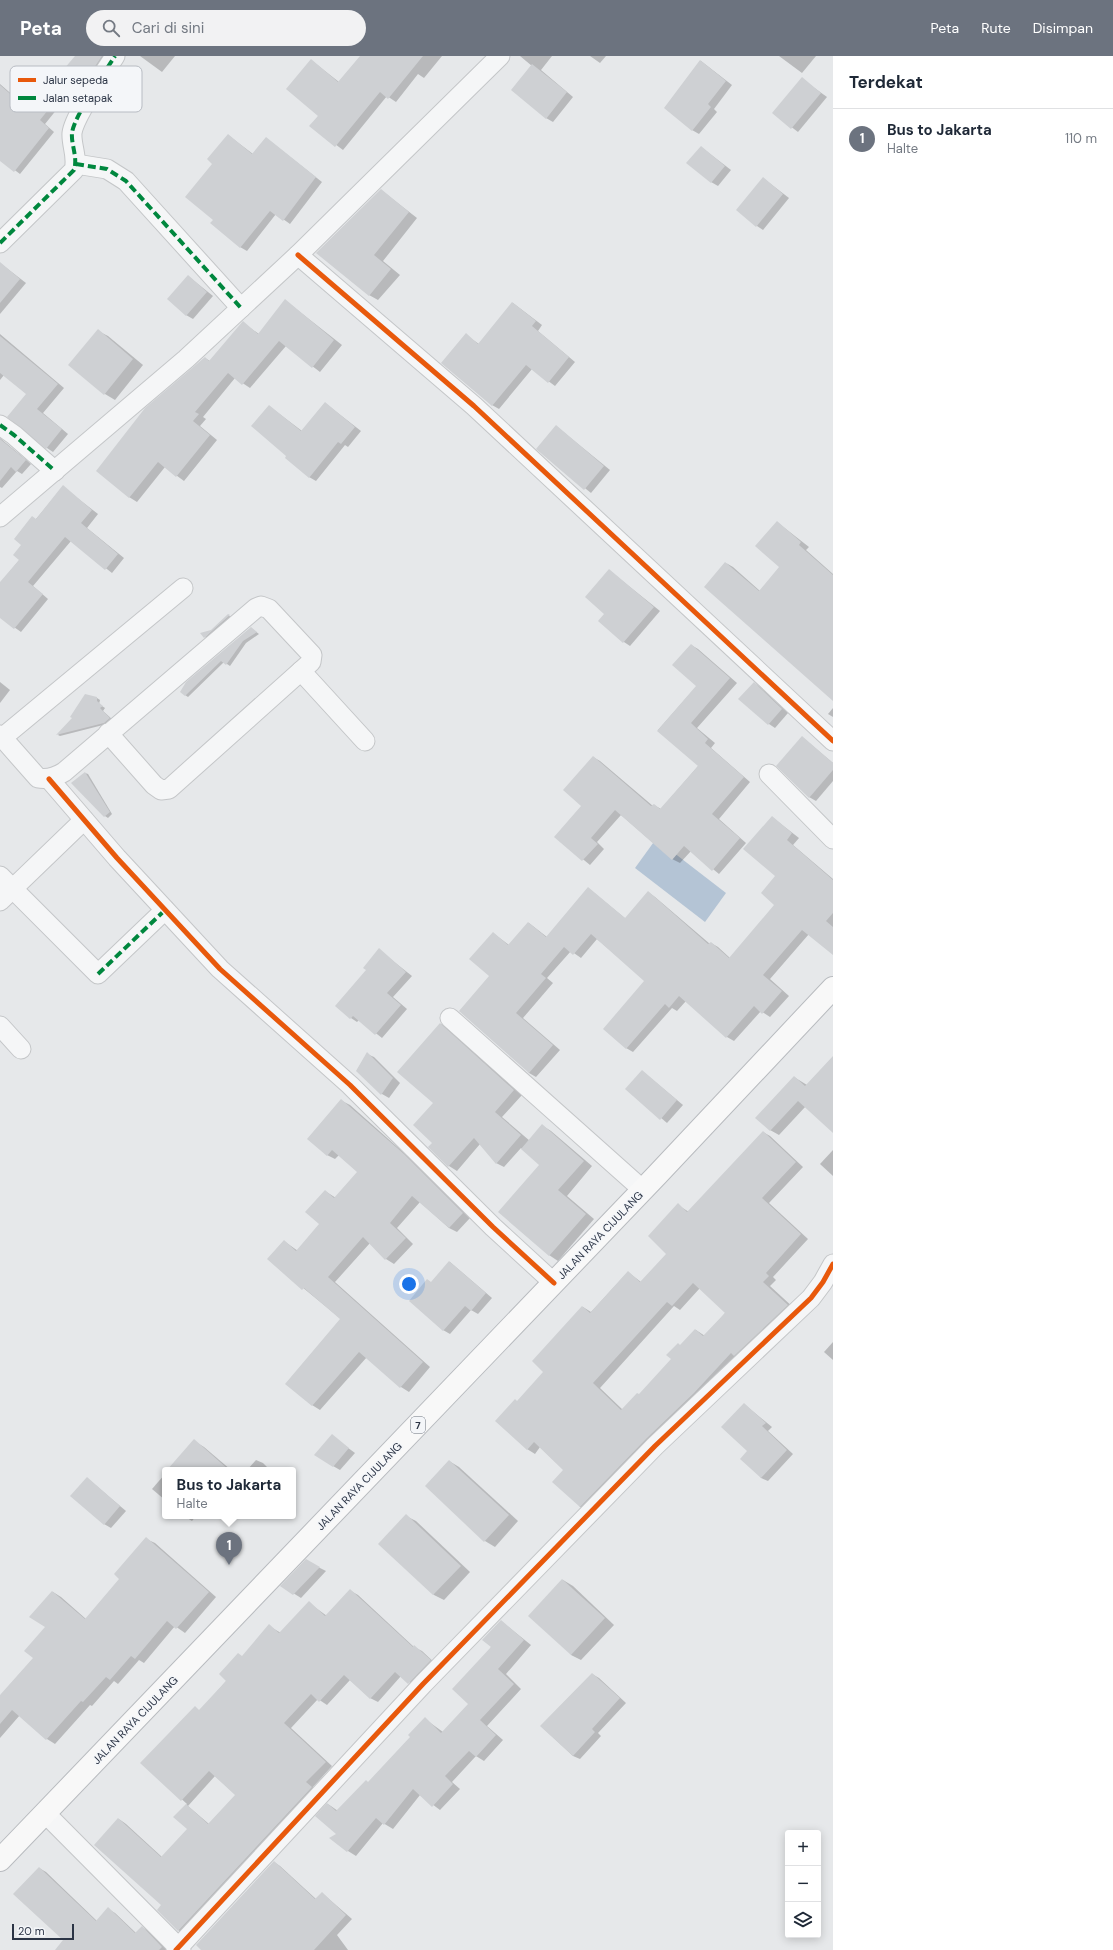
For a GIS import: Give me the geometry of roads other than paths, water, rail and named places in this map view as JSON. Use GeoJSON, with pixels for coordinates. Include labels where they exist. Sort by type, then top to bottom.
{"type":"FeatureCollection","features":[{"type":"Feature","properties":{"kind":"highway","name":"JALAN RAYA CIJULANG"},"geometry":{"type":"LineString","coordinates":[[0,1860],[643,1190],[833,988]]}},
{"type":"Feature","properties":{"kind":"street"},"geometry":{"type":"LineString","coordinates":[[109,66],[115,56]]}},
{"type":"Feature","properties":{"kind":"street"},"geometry":{"type":"LineString","coordinates":[[0,517],[186,360],[298,255],[500,56]]}},
{"type":"Feature","properties":{"kind":"street"},"geometry":{"type":"LineString","coordinates":[[0,243],[71,175],[76,164],[72,139],[73,128],[82,112]]}},
{"type":"Feature","properties":{"kind":"street"},"geometry":{"type":"LineString","coordinates":[[76,164],[107,169],[126,181],[241,308]]}},
{"type":"Feature","properties":{"kind":"street"},"geometry":{"type":"LineString","coordinates":[[298,255],[474,406],[833,741]]}},
{"type":"Feature","properties":{"kind":"street"},"geometry":{"type":"LineString","coordinates":[[0,425],[14,435],[55,471]]}},
{"type":"Feature","properties":{"kind":"street"},"geometry":{"type":"LineString","coordinates":[[108,733],[154,785],[161,790],[170,789],[311,662],[312,655],[269,609],[261,606],[256,608],[108,733],[64,772],[53,778],[38,778],[1,736],[183,588]]}},
{"type":"Feature","properties":{"kind":"street"},"geometry":{"type":"LineString","coordinates":[[301,671],[365,741]]}},
{"type":"Feature","properties":{"kind":"street"},"geometry":{"type":"LineString","coordinates":[[768,774],[833,839]]}},
{"type":"Feature","properties":{"kind":"street"},"geometry":{"type":"LineString","coordinates":[[53,778],[88,817],[165,910],[220,969],[350,1085],[493,1227],[554,1283]]}},
{"type":"Feature","properties":{"kind":"street"},"geometry":{"type":"LineString","coordinates":[[88,817],[4,889],[98,974],[165,910]]}},
{"type":"Feature","properties":{"kind":"street"},"geometry":{"type":"LineString","coordinates":[[450,1018],[643,1190]]}},
{"type":"Feature","properties":{"kind":"street"},"geometry":{"type":"LineString","coordinates":[[0,1026],[21,1049]]}},
{"type":"Feature","properties":{"kind":"street"},"geometry":{"type":"LineString","coordinates":[[45,1813],[178,1949],[423,1684],[656,1446],[810,1298],[823,1282],[833,1264]]}},
{"type":"Feature","properties":{"kind":"water"},"geometry":{"type":"Polygon","coordinates":[[[656,839],[726,893],[705,922],[635,868],[656,839]]]}},
{"type":"Feature","properties":{"kind":"place","name":"Bus to Jakarta"},"geometry":{"type":"Point","coordinates":[229,1565]}}]}
